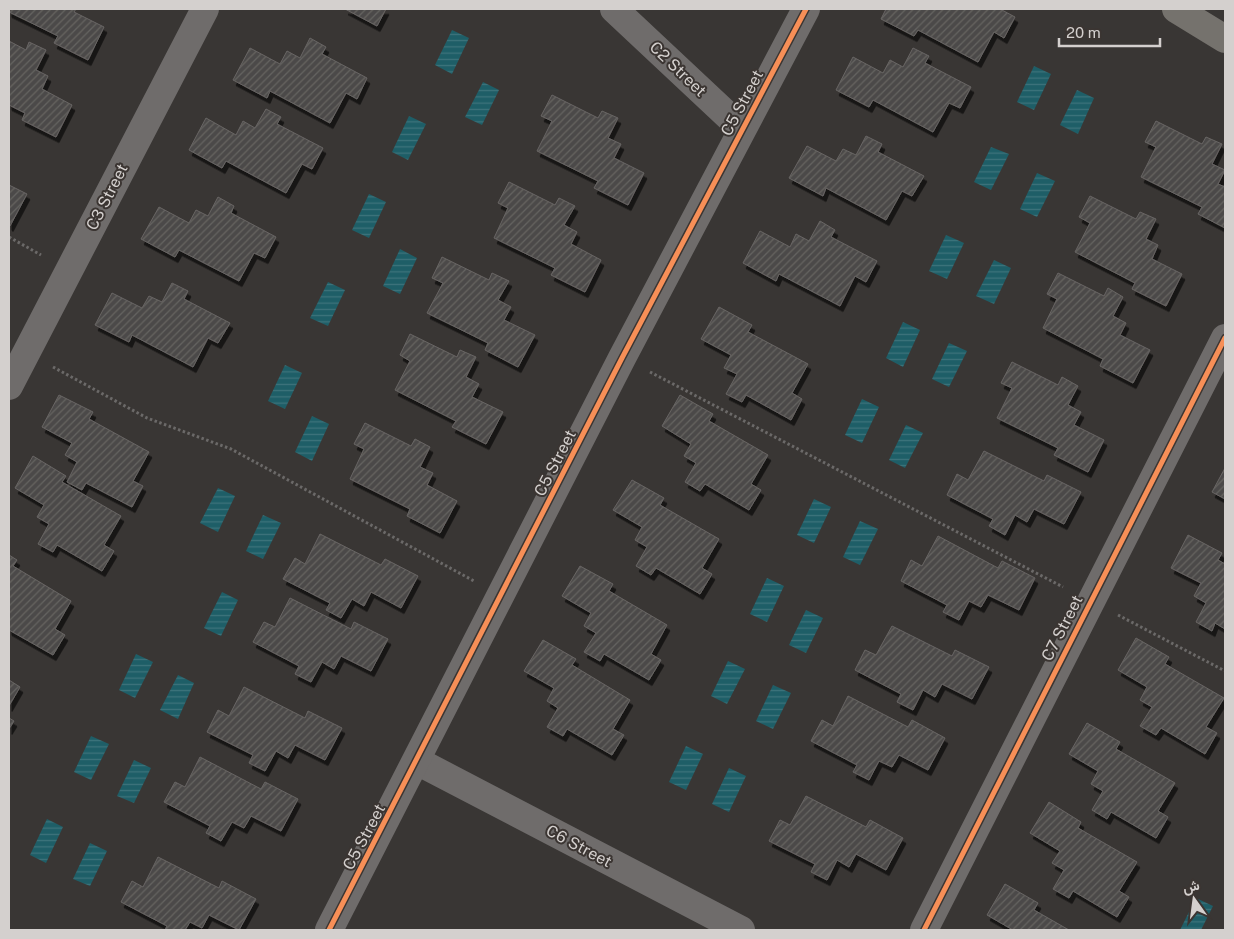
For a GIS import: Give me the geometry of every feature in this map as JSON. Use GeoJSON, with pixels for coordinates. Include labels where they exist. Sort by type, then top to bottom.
{"type":"FeatureCollection","features":[{"type":"Feature","properties":{"kind":"street","name":"C3 Street"},"geometry":{"type":"LineString","coordinates":[[9,386],[205,9]]}},
{"type":"Feature","properties":{"kind":"street","name":"C2 Street"},"geometry":{"type":"LineString","coordinates":[[614,9],[742,129]]}},
{"type":"Feature","properties":{"kind":"street","name":"C5 Street"},"geometry":{"type":"LineString","coordinates":[[329,930],[622,358],[806,9]]}},
{"type":"Feature","properties":{"kind":"street"},"geometry":{"type":"LineString","coordinates":[[1176,9],[1225,39]]}},
{"type":"Feature","properties":{"kind":"street","name":"C7 Street"},"geometry":{"type":"LineString","coordinates":[[924,930],[1225,338]]}},
{"type":"Feature","properties":{"kind":"street","name":"C6 Street"},"geometry":{"type":"LineString","coordinates":[[417,761],[741,930]]}},
{"type":"Feature","properties":{"kind":"path"},"geometry":{"type":"LineString","coordinates":[[9,237],[70,270]]}},
{"type":"Feature","properties":{"kind":"path"},"geometry":{"type":"LineString","coordinates":[[26,352],[133,412],[231,449],[501,596]]}},
{"type":"Feature","properties":{"kind":"path"},"geometry":{"type":"LineString","coordinates":[[622,358],[1225,671]]}},
{"type":"Feature","properties":{"kind":"water"},"geometry":{"type":"Polygon","coordinates":[[[452,30],[469,38],[452,74],[435,65],[452,30]]]}},
{"type":"Feature","properties":{"kind":"water"},"geometry":{"type":"Polygon","coordinates":[[[1034,66],[1051,74],[1034,110],[1017,102],[1034,66]]]}},
{"type":"Feature","properties":{"kind":"water"},"geometry":{"type":"Polygon","coordinates":[[[483,82],[499,90],[482,125],[465,117],[483,82]]]}},
{"type":"Feature","properties":{"kind":"water"},"geometry":{"type":"Polygon","coordinates":[[[1077,90],[1094,98],[1078,134],[1060,125],[1077,90]]]}},
{"type":"Feature","properties":{"kind":"water"},"geometry":{"type":"Polygon","coordinates":[[[409,116],[426,124],[408,160],[392,152],[409,116]]]}},
{"type":"Feature","properties":{"kind":"water"},"geometry":{"type":"Polygon","coordinates":[[[991,147],[1009,154],[991,190],[974,182],[991,147]]]}},
{"type":"Feature","properties":{"kind":"water"},"geometry":{"type":"Polygon","coordinates":[[[1037,173],[1055,181],[1037,217],[1020,209],[1037,173]]]}},
{"type":"Feature","properties":{"kind":"water"},"geometry":{"type":"Polygon","coordinates":[[[369,194],[386,202],[369,238],[352,230],[369,194]]]}},
{"type":"Feature","properties":{"kind":"water"},"geometry":{"type":"Polygon","coordinates":[[[946,235],[964,243],[947,279],[929,271],[946,235]]]}},
{"type":"Feature","properties":{"kind":"water"},"geometry":{"type":"Polygon","coordinates":[[[400,249],[417,258],[400,294],[383,286],[400,249]]]}},
{"type":"Feature","properties":{"kind":"water"},"geometry":{"type":"Polygon","coordinates":[[[994,260],[1011,268],[994,304],[976,296],[994,260]]]}},
{"type":"Feature","properties":{"kind":"water"},"geometry":{"type":"Polygon","coordinates":[[[328,282],[345,290],[328,326],[310,318],[328,282]]]}},
{"type":"Feature","properties":{"kind":"water"},"geometry":{"type":"Polygon","coordinates":[[[903,322],[920,330],[903,367],[886,358],[903,322]]]}},
{"type":"Feature","properties":{"kind":"water"},"geometry":{"type":"Polygon","coordinates":[[[949,343],[967,351],[949,387],[932,379],[949,343]]]}},
{"type":"Feature","properties":{"kind":"water"},"geometry":{"type":"Polygon","coordinates":[[[285,365],[302,373],[285,409],[268,401],[285,365]]]}},
{"type":"Feature","properties":{"kind":"water"},"geometry":{"type":"Polygon","coordinates":[[[862,399],[879,407],[862,443],[845,435],[862,399]]]}},
{"type":"Feature","properties":{"kind":"water"},"geometry":{"type":"Polygon","coordinates":[[[312,416],[329,424],[312,461],[295,452],[312,416]]]}},
{"type":"Feature","properties":{"kind":"water"},"geometry":{"type":"Polygon","coordinates":[[[906,425],[923,433],[905,468],[889,460],[906,425]]]}},
{"type":"Feature","properties":{"kind":"water"},"geometry":{"type":"Polygon","coordinates":[[[218,488],[235,496],[218,532],[200,523],[218,488]]]}},
{"type":"Feature","properties":{"kind":"water"},"geometry":{"type":"Polygon","coordinates":[[[814,499],[831,507],[814,543],[797,535],[814,499]]]}},
{"type":"Feature","properties":{"kind":"water"},"geometry":{"type":"Polygon","coordinates":[[[263,515],[281,523],[263,559],[246,551],[263,515]]]}},
{"type":"Feature","properties":{"kind":"water"},"geometry":{"type":"Polygon","coordinates":[[[860,521],[878,529],[860,565],[843,557],[860,521]]]}},
{"type":"Feature","properties":{"kind":"water"},"geometry":{"type":"Polygon","coordinates":[[[767,578],[784,586],[767,622],[750,614],[767,578]]]}},
{"type":"Feature","properties":{"kind":"water"},"geometry":{"type":"Polygon","coordinates":[[[222,592],[238,600],[221,636],[204,628],[222,592]]]}},
{"type":"Feature","properties":{"kind":"water"},"geometry":{"type":"Polygon","coordinates":[[[806,610],[823,618],[806,653],[789,645],[806,610]]]}},
{"type":"Feature","properties":{"kind":"water"},"geometry":{"type":"Polygon","coordinates":[[[136,654],[153,662],[135,698],[119,690],[136,654]]]}},
{"type":"Feature","properties":{"kind":"water"},"geometry":{"type":"Polygon","coordinates":[[[728,661],[745,669],[727,704],[711,696],[728,661]]]}},
{"type":"Feature","properties":{"kind":"water"},"geometry":{"type":"Polygon","coordinates":[[[178,675],[194,683],[178,719],[160,710],[178,675]]]}},
{"type":"Feature","properties":{"kind":"water"},"geometry":{"type":"Polygon","coordinates":[[[773,685],[791,693],[773,729],[756,721],[773,685]]]}},
{"type":"Feature","properties":{"kind":"water"},"geometry":{"type":"Polygon","coordinates":[[[91,736],[109,744],[91,780],[74,772],[91,736]]]}},
{"type":"Feature","properties":{"kind":"water"},"geometry":{"type":"Polygon","coordinates":[[[686,746],[703,754],[686,790],[669,782],[686,746]]]}},
{"type":"Feature","properties":{"kind":"water"},"geometry":{"type":"Polygon","coordinates":[[[134,760],[151,768],[134,803],[117,796],[134,760]]]}},
{"type":"Feature","properties":{"kind":"water"},"geometry":{"type":"Polygon","coordinates":[[[729,768],[746,776],[729,812],[712,804],[729,768]]]}},
{"type":"Feature","properties":{"kind":"water"},"geometry":{"type":"Polygon","coordinates":[[[47,819],[63,827],[46,863],[30,855],[47,819]]]}},
{"type":"Feature","properties":{"kind":"water"},"geometry":{"type":"Polygon","coordinates":[[[90,843],[107,851],[90,886],[73,879],[90,843]]]}},
{"type":"Feature","properties":{"kind":"water"},"geometry":{"type":"Polygon","coordinates":[[[1196,898],[1213,906],[1201,930],[1180,930],[1196,898]]]}},
{"type":"Feature","properties":{"kind":"building"},"geometry":{"type":"Polygon","coordinates":[[[9,9],[76,9],[74,12],[104,27],[88,60],[54,43],[58,36],[9,12],[9,9]]]}},
{"type":"Feature","properties":{"kind":"building"},"geometry":{"type":"Polygon","coordinates":[[[345,9],[386,9],[377,26],[345,9]]]}},
{"type":"Feature","properties":{"kind":"building"},"geometry":{"type":"Polygon","coordinates":[[[886,9],[1000,9],[1015,17],[1004,38],[994,32],[978,62],[918,30],[914,36],[881,19],[886,9]]]}},
{"type":"Feature","properties":{"kind":"building"},"geometry":{"type":"Polygon","coordinates":[[[310,38],[326,47],[322,54],[367,78],[357,99],[346,93],[330,123],[270,91],[267,98],[233,80],[250,48],[280,64],[287,51],[300,58],[310,38]]]}},
{"type":"Feature","properties":{"kind":"building"},"geometry":{"type":"Polygon","coordinates":[[[9,41],[26,50],[29,42],[46,50],[36,70],[48,76],[42,89],[72,105],[56,137],[22,120],[25,113],[9,105],[9,41]]]}},
{"type":"Feature","properties":{"kind":"building"},"geometry":{"type":"Polygon","coordinates":[[[913,48],[929,56],[925,63],[971,87],[960,108],[949,103],[933,132],[873,100],[869,107],[836,90],[853,57],[883,73],[890,60],[903,67],[913,48]]]}},
{"type":"Feature","properties":{"kind":"building"},"geometry":{"type":"Polygon","coordinates":[[[552,95],[598,118],[602,111],[618,118],[608,138],[621,144],[614,158],[644,173],[628,205],[594,188],[598,181],[537,151],[552,121],[541,116],[552,95]]]}},
{"type":"Feature","properties":{"kind":"building"},"geometry":{"type":"Polygon","coordinates":[[[266,109],[281,117],[277,124],[323,148],[312,169],[302,164],[286,193],[226,161],[222,168],[189,150],[206,118],[236,135],[243,121],[255,128],[266,109]]]}},
{"type":"Feature","properties":{"kind":"building"},"geometry":{"type":"Polygon","coordinates":[[[1156,121],[1202,144],[1206,137],[1222,144],[1212,164],[1225,170],[1218,184],[1225,187],[1225,228],[1198,214],[1202,207],[1141,177],[1156,147],[1145,142],[1156,121]]]}},
{"type":"Feature","properties":{"kind":"building"},"geometry":{"type":"Polygon","coordinates":[[[866,136],[882,144],[878,152],[924,176],[912,196],[902,191],[886,220],[826,188],[823,196],[789,178],[807,146],[836,161],[843,149],[856,155],[866,136]]]}},
{"type":"Feature","properties":{"kind":"building"},"geometry":{"type":"Polygon","coordinates":[[[509,182],[555,205],[559,198],[575,206],[564,225],[577,232],[571,244],[601,260],[585,292],[551,275],[555,268],[494,238],[508,208],[498,203],[509,182]]]}},
{"type":"Feature","properties":{"kind":"building"},"geometry":{"type":"Polygon","coordinates":[[[9,185],[27,194],[10,226],[9,225],[9,185]]]}},
{"type":"Feature","properties":{"kind":"building"},"geometry":{"type":"Polygon","coordinates":[[[1090,196],[1136,219],[1140,212],[1156,219],[1146,239],[1158,245],[1152,259],[1182,274],[1166,306],[1132,289],[1135,283],[1075,252],[1090,223],[1079,217],[1090,196]]]}},
{"type":"Feature","properties":{"kind":"building"},"geometry":{"type":"Polygon","coordinates":[[[218,197],[234,206],[231,213],[276,237],[265,258],[254,253],[239,281],[179,250],[175,257],[141,239],[159,207],[189,223],[196,210],[208,216],[218,197]]]}},
{"type":"Feature","properties":{"kind":"building"},"geometry":{"type":"Polygon","coordinates":[[[820,221],[835,230],[831,237],[877,261],[866,282],[855,276],[840,306],[779,274],[776,281],[743,263],[760,231],[790,247],[796,234],[809,241],[820,221]]]}},
{"type":"Feature","properties":{"kind":"building"},"geometry":{"type":"Polygon","coordinates":[[[442,257],[489,280],[492,273],[509,281],[498,300],[511,307],[504,320],[535,335],[518,367],[485,350],[488,343],[427,313],[443,283],[432,278],[442,257]]]}},
{"type":"Feature","properties":{"kind":"building"},"geometry":{"type":"Polygon","coordinates":[[[1058,273],[1104,296],[1108,288],[1123,297],[1113,316],[1126,323],[1120,335],[1150,350],[1133,383],[1100,366],[1103,359],[1043,328],[1057,299],[1047,294],[1058,273]]]}},
{"type":"Feature","properties":{"kind":"building"},"geometry":{"type":"Polygon","coordinates":[[[172,283],[188,291],[184,299],[230,323],[218,343],[208,338],[193,367],[132,335],[129,342],[95,325],[112,293],[142,308],[149,296],[162,302],[172,283]]]}},
{"type":"Feature","properties":{"kind":"building"},"geometry":{"type":"Polygon","coordinates":[[[719,307],[752,325],[748,332],[808,364],[792,393],[802,399],[791,420],[746,395],[742,402],[726,394],[737,374],[724,368],[731,355],[701,339],[719,307]]]}},
{"type":"Feature","properties":{"kind":"building"},"geometry":{"type":"Polygon","coordinates":[[[410,334],[457,357],[460,350],[476,357],[466,377],[479,384],[472,397],[503,412],[486,444],[452,427],[456,421],[395,390],[410,361],[400,355],[410,334]]]}},
{"type":"Feature","properties":{"kind":"building"},"geometry":{"type":"Polygon","coordinates":[[[1012,362],[1058,385],[1062,377],[1078,386],[1068,405],[1081,412],[1074,425],[1104,440],[1088,472],[1054,455],[1058,448],[997,418],[1012,388],[1001,383],[1012,362]]]}},
{"type":"Feature","properties":{"kind":"building"},"geometry":{"type":"Polygon","coordinates":[[[59,395],[93,412],[89,419],[149,452],[133,481],[143,486],[132,507],[86,483],[82,490],[67,482],[77,462],[65,455],[72,443],[42,427],[59,395]]]}},
{"type":"Feature","properties":{"kind":"building"},"geometry":{"type":"Polygon","coordinates":[[[680,395],[713,414],[709,421],[768,455],[751,484],[761,490],[749,510],[705,484],[700,491],[685,482],[696,463],[684,456],[691,444],[662,426],[680,395]]]}},
{"type":"Feature","properties":{"kind":"building"},"geometry":{"type":"Polygon","coordinates":[[[365,423],[411,446],[415,439],[430,447],[420,467],[433,473],[427,485],[457,501],[440,533],[407,516],[410,509],[350,479],[364,449],[354,444],[365,423]]]}},
{"type":"Feature","properties":{"kind":"building"},"geometry":{"type":"Polygon","coordinates":[[[984,451],[1044,481],[1047,475],[1081,492],[1064,524],[1034,509],[1027,522],[1015,515],[1005,535],[989,526],[993,519],[947,495],[957,474],[968,480],[984,451]]]}},
{"type":"Feature","properties":{"kind":"building"},"geometry":{"type":"Polygon","coordinates":[[[33,456],[66,476],[62,482],[121,516],[104,545],[114,551],[102,571],[57,545],[53,552],[38,544],[49,524],[37,517],[44,505],[15,488],[33,456]]]}},
{"type":"Feature","properties":{"kind":"building"},"geometry":{"type":"Polygon","coordinates":[[[1225,468],[1225,499],[1212,492],[1225,468]]]}},
{"type":"Feature","properties":{"kind":"building"},"geometry":{"type":"Polygon","coordinates":[[[632,480],[664,498],[660,505],[719,539],[702,568],[712,574],[700,594],[656,568],[651,575],[636,566],[647,547],[635,540],[642,527],[613,510],[632,480]]]}},
{"type":"Feature","properties":{"kind":"building"},"geometry":{"type":"Polygon","coordinates":[[[320,534],[381,565],[385,559],[418,576],[401,608],[371,592],[364,606],[352,599],[341,618],[326,610],[330,603],[283,579],[295,558],[305,564],[320,534]]]}},
{"type":"Feature","properties":{"kind":"building"},"geometry":{"type":"Polygon","coordinates":[[[1188,535],[1222,553],[1218,560],[1225,564],[1225,629],[1215,623],[1212,631],[1196,622],[1206,603],[1194,596],[1201,583],[1171,568],[1188,535]]]}},
{"type":"Feature","properties":{"kind":"building"},"geometry":{"type":"Polygon","coordinates":[[[938,536],[998,568],[1002,561],[1035,578],[1019,610],[988,595],[981,607],[969,601],[959,620],[943,612],[947,605],[901,581],[911,560],[922,566],[938,536]]]}},
{"type":"Feature","properties":{"kind":"building"},"geometry":{"type":"Polygon","coordinates":[[[9,555],[17,560],[13,566],[71,601],[55,629],[65,635],[53,655],[9,630],[9,555]]]}},
{"type":"Feature","properties":{"kind":"building"},"geometry":{"type":"Polygon","coordinates":[[[580,566],[613,584],[609,591],[667,625],[651,654],[661,660],[649,680],[604,654],[600,661],[584,652],[596,633],[584,626],[591,613],[562,596],[580,566]]]}},
{"type":"Feature","properties":{"kind":"building"},"geometry":{"type":"Polygon","coordinates":[[[290,598],[351,629],[354,622],[388,639],[371,671],[341,656],[334,669],[322,662],[311,682],[295,674],[299,666],[253,642],[264,622],[275,627],[290,598]]]}},
{"type":"Feature","properties":{"kind":"building"},"geometry":{"type":"Polygon","coordinates":[[[892,626],[952,656],[955,650],[989,667],[972,699],[942,684],[935,697],[923,690],[913,710],[897,702],[901,694],[855,670],[865,650],[876,655],[892,626]]]}},
{"type":"Feature","properties":{"kind":"building"},"geometry":{"type":"Polygon","coordinates":[[[1136,638],[1169,657],[1165,664],[1224,698],[1206,727],[1217,733],[1205,754],[1161,728],[1156,735],[1140,726],[1152,707],[1140,700],[1147,687],[1118,670],[1136,638]]]}},
{"type":"Feature","properties":{"kind":"building"},"geometry":{"type":"Polygon","coordinates":[[[543,640],[576,659],[572,665],[630,700],[613,729],[624,735],[612,755],[567,729],[563,736],[547,727],[558,708],[547,701],[554,688],[524,671],[543,640]]]}},
{"type":"Feature","properties":{"kind":"building"},"geometry":{"type":"Polygon","coordinates":[[[9,680],[20,687],[9,706],[9,680]]]}},
{"type":"Feature","properties":{"kind":"building"},"geometry":{"type":"Polygon","coordinates":[[[244,687],[305,718],[308,711],[342,728],[325,760],[295,745],[288,758],[276,751],[265,771],[249,763],[253,755],[207,732],[218,710],[229,716],[244,687]]]}},
{"type":"Feature","properties":{"kind":"building"},"geometry":{"type":"Polygon","coordinates":[[[848,696],[908,727],[912,720],[945,738],[928,770],[899,755],[892,767],[879,761],[869,780],[853,772],[857,765],[811,741],[822,720],[833,726],[848,696]]]}},
{"type":"Feature","properties":{"kind":"building"},"geometry":{"type":"Polygon","coordinates":[[[9,718],[14,721],[9,729],[9,718]]]}},
{"type":"Feature","properties":{"kind":"building"},"geometry":{"type":"Polygon","coordinates":[[[1087,723],[1120,742],[1116,749],[1175,783],[1158,811],[1168,817],[1156,838],[1111,812],[1107,819],[1092,810],[1103,791],[1091,784],[1098,771],[1069,754],[1087,723]]]}},
{"type":"Feature","properties":{"kind":"building"},"geometry":{"type":"Polygon","coordinates":[[[200,757],[261,789],[265,782],[298,799],[281,831],[251,816],[244,828],[232,822],[221,841],[206,833],[210,826],[164,802],[175,782],[185,787],[200,757]]]}},
{"type":"Feature","properties":{"kind":"building"},"geometry":{"type":"Polygon","coordinates":[[[806,796],[866,827],[870,820],[903,838],[886,870],[856,854],[849,867],[837,860],[827,880],[811,872],[815,864],[769,841],[780,820],[790,825],[806,796]]]}},
{"type":"Feature","properties":{"kind":"building"},"geometry":{"type":"Polygon","coordinates":[[[1049,802],[1081,822],[1078,828],[1137,862],[1119,891],[1129,897],[1117,917],[1073,891],[1069,898],[1053,889],[1064,870],[1052,863],[1060,851],[1030,833],[1049,802]]]}},
{"type":"Feature","properties":{"kind":"building"},"geometry":{"type":"Polygon","coordinates":[[[158,857],[219,888],[222,881],[256,899],[239,930],[209,915],[202,928],[190,922],[185,930],[165,930],[167,926],[121,902],[132,881],[143,887],[158,857]]]}},
{"type":"Feature","properties":{"kind":"building"},"geometry":{"type":"Polygon","coordinates":[[[1005,884],[1038,903],[1034,910],[1069,930],[1013,930],[987,915],[1005,884]]]}},
{"type":"Feature","properties":{"kind":"cycle path"},"geometry":{"type":"LineString","coordinates":[[329,930],[622,358],[806,9]]}},
{"type":"Feature","properties":{"kind":"cycle path"},"geometry":{"type":"LineString","coordinates":[[924,930],[1225,338]]}}]}
